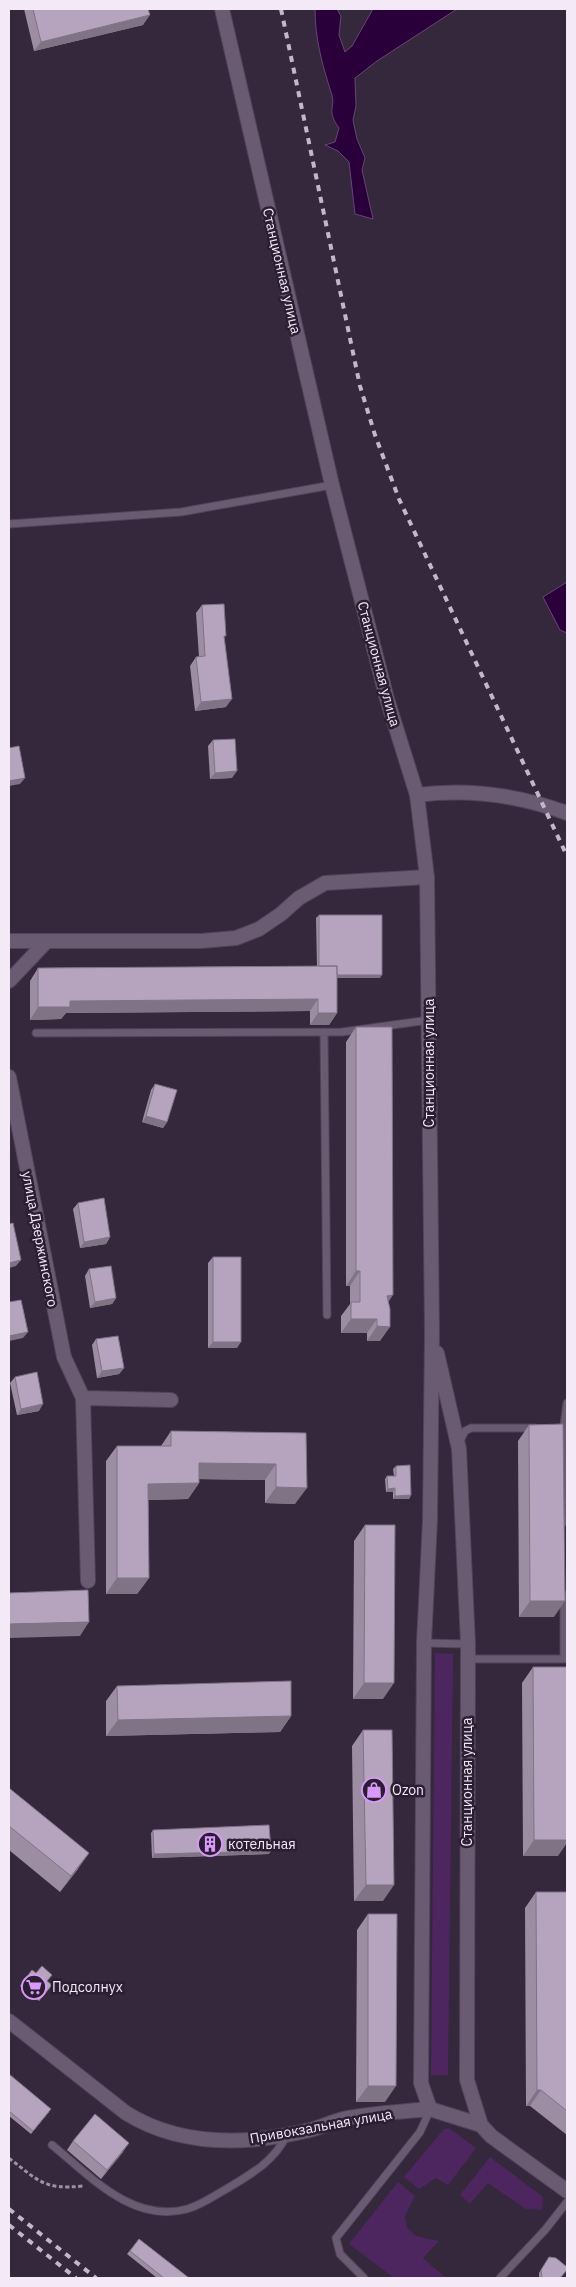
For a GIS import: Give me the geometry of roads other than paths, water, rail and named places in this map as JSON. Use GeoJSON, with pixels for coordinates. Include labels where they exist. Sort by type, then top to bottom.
{"type":"FeatureCollection","features":[{"type":"Feature","properties":{"kind":"street","name":"Станционная улица"},"geometry":{"type":"LineString","coordinates":[[222,9],[332,485],[387,699],[417,795],[427,877],[432,1332],[430,1520],[424,1643],[420,2083],[430,2109]]}},
{"type":"Feature","properties":{"kind":"street"},"geometry":{"type":"LineString","coordinates":[[417,795],[460,791],[500,795],[523,799],[567,813]]}},
{"type":"Feature","properties":{"kind":"street"},"geometry":{"type":"LineString","coordinates":[[9,941],[201,942],[236,938],[259,929],[281,914],[299,898],[325,883],[427,877]]}},
{"type":"Feature","properties":{"kind":"street"},"geometry":{"type":"LineString","coordinates":[[9,980],[47,942]]}},
{"type":"Feature","properties":{"kind":"street","name":"улица Дзержинского"},"geometry":{"type":"LineString","coordinates":[[9,1077],[12,1120],[64,1357],[83,1398]]}},
{"type":"Feature","properties":{"kind":"street","name":"Станционная улица"},"geometry":{"type":"LineString","coordinates":[[432,1332],[459,1449],[468,1644],[468,2080],[481,2125]]}},
{"type":"Feature","properties":{"kind":"street"},"geometry":{"type":"LineString","coordinates":[[88,1581],[83,1398],[171,1400]]}},
{"type":"Feature","properties":{"kind":"street","name":"Привокзальная улица"},"geometry":{"type":"LineString","coordinates":[[9,2021],[126,2113],[147,2125],[188,2138],[214,2141],[287,2135],[342,2120],[430,2109]]}},
{"type":"Feature","properties":{"kind":"street"},"geometry":{"type":"LineString","coordinates":[[430,2109],[481,2125],[492,2136],[567,2191]]}},
{"type":"Feature","properties":{"kind":"lane"},"geometry":{"type":"LineString","coordinates":[[9,524],[181,512],[332,485]]}},
{"type":"Feature","properties":{"kind":"lane"},"geometry":{"type":"LineString","coordinates":[[36,1033],[342,1032],[429,1020]]}},
{"type":"Feature","properties":{"kind":"lane"},"geometry":{"type":"LineString","coordinates":[[324,1032],[327,1315]]}},
{"type":"Feature","properties":{"kind":"lane"},"geometry":{"type":"LineString","coordinates":[[564,1534],[564,1429],[567,1403]]}},
{"type":"Feature","properties":{"kind":"lane"},"geometry":{"type":"LineString","coordinates":[[459,1449],[461,1436],[471,1428],[546,1428]]}},
{"type":"Feature","properties":{"kind":"lane"},"geometry":{"type":"LineString","coordinates":[[555,1429],[564,1429]]}},
{"type":"Feature","properties":{"kind":"lane"},"geometry":{"type":"LineString","coordinates":[[468,1659],[564,1659],[564,1582]]}},
{"type":"Feature","properties":{"kind":"lane"},"geometry":{"type":"LineString","coordinates":[[424,1643],[468,1644]]}},
{"type":"Feature","properties":{"kind":"lane"},"geometry":{"type":"LineString","coordinates":[[364,2278],[340,2254],[336,2238],[420,2132],[430,2109]]}},
{"type":"Feature","properties":{"kind":"lane"},"geometry":{"type":"LineString","coordinates":[[52,2145],[123,2200],[148,2210],[162,2213],[190,2209],[259,2168],[280,2148],[287,2135]]}},
{"type":"Feature","properties":{"kind":"lane"},"geometry":{"type":"LineString","coordinates":[[500,2278],[545,2230],[567,2202]]}},
{"type":"Feature","properties":{"kind":"railway"},"geometry":{"type":"LineString","coordinates":[[281,9],[360,386],[375,435],[399,499],[567,856]]}},
{"type":"Feature","properties":{"kind":"railway"},"geometry":{"type":"LineString","coordinates":[[9,2209],[96,2278]]}},
{"type":"Feature","properties":{"kind":"railway"},"geometry":{"type":"LineString","coordinates":[[9,2225],[76,2278]]}},
{"type":"Feature","properties":{"kind":"place","name":"Ozon"},"geometry":{"type":"Point","coordinates":[374,1790]}},
{"type":"Feature","properties":{"kind":"place","name":"котельная"},"geometry":{"type":"Point","coordinates":[210,1844]}},
{"type":"Feature","properties":{"kind":"place","name":"Подсолнух"},"geometry":{"type":"Point","coordinates":[34,1987]}}]}
